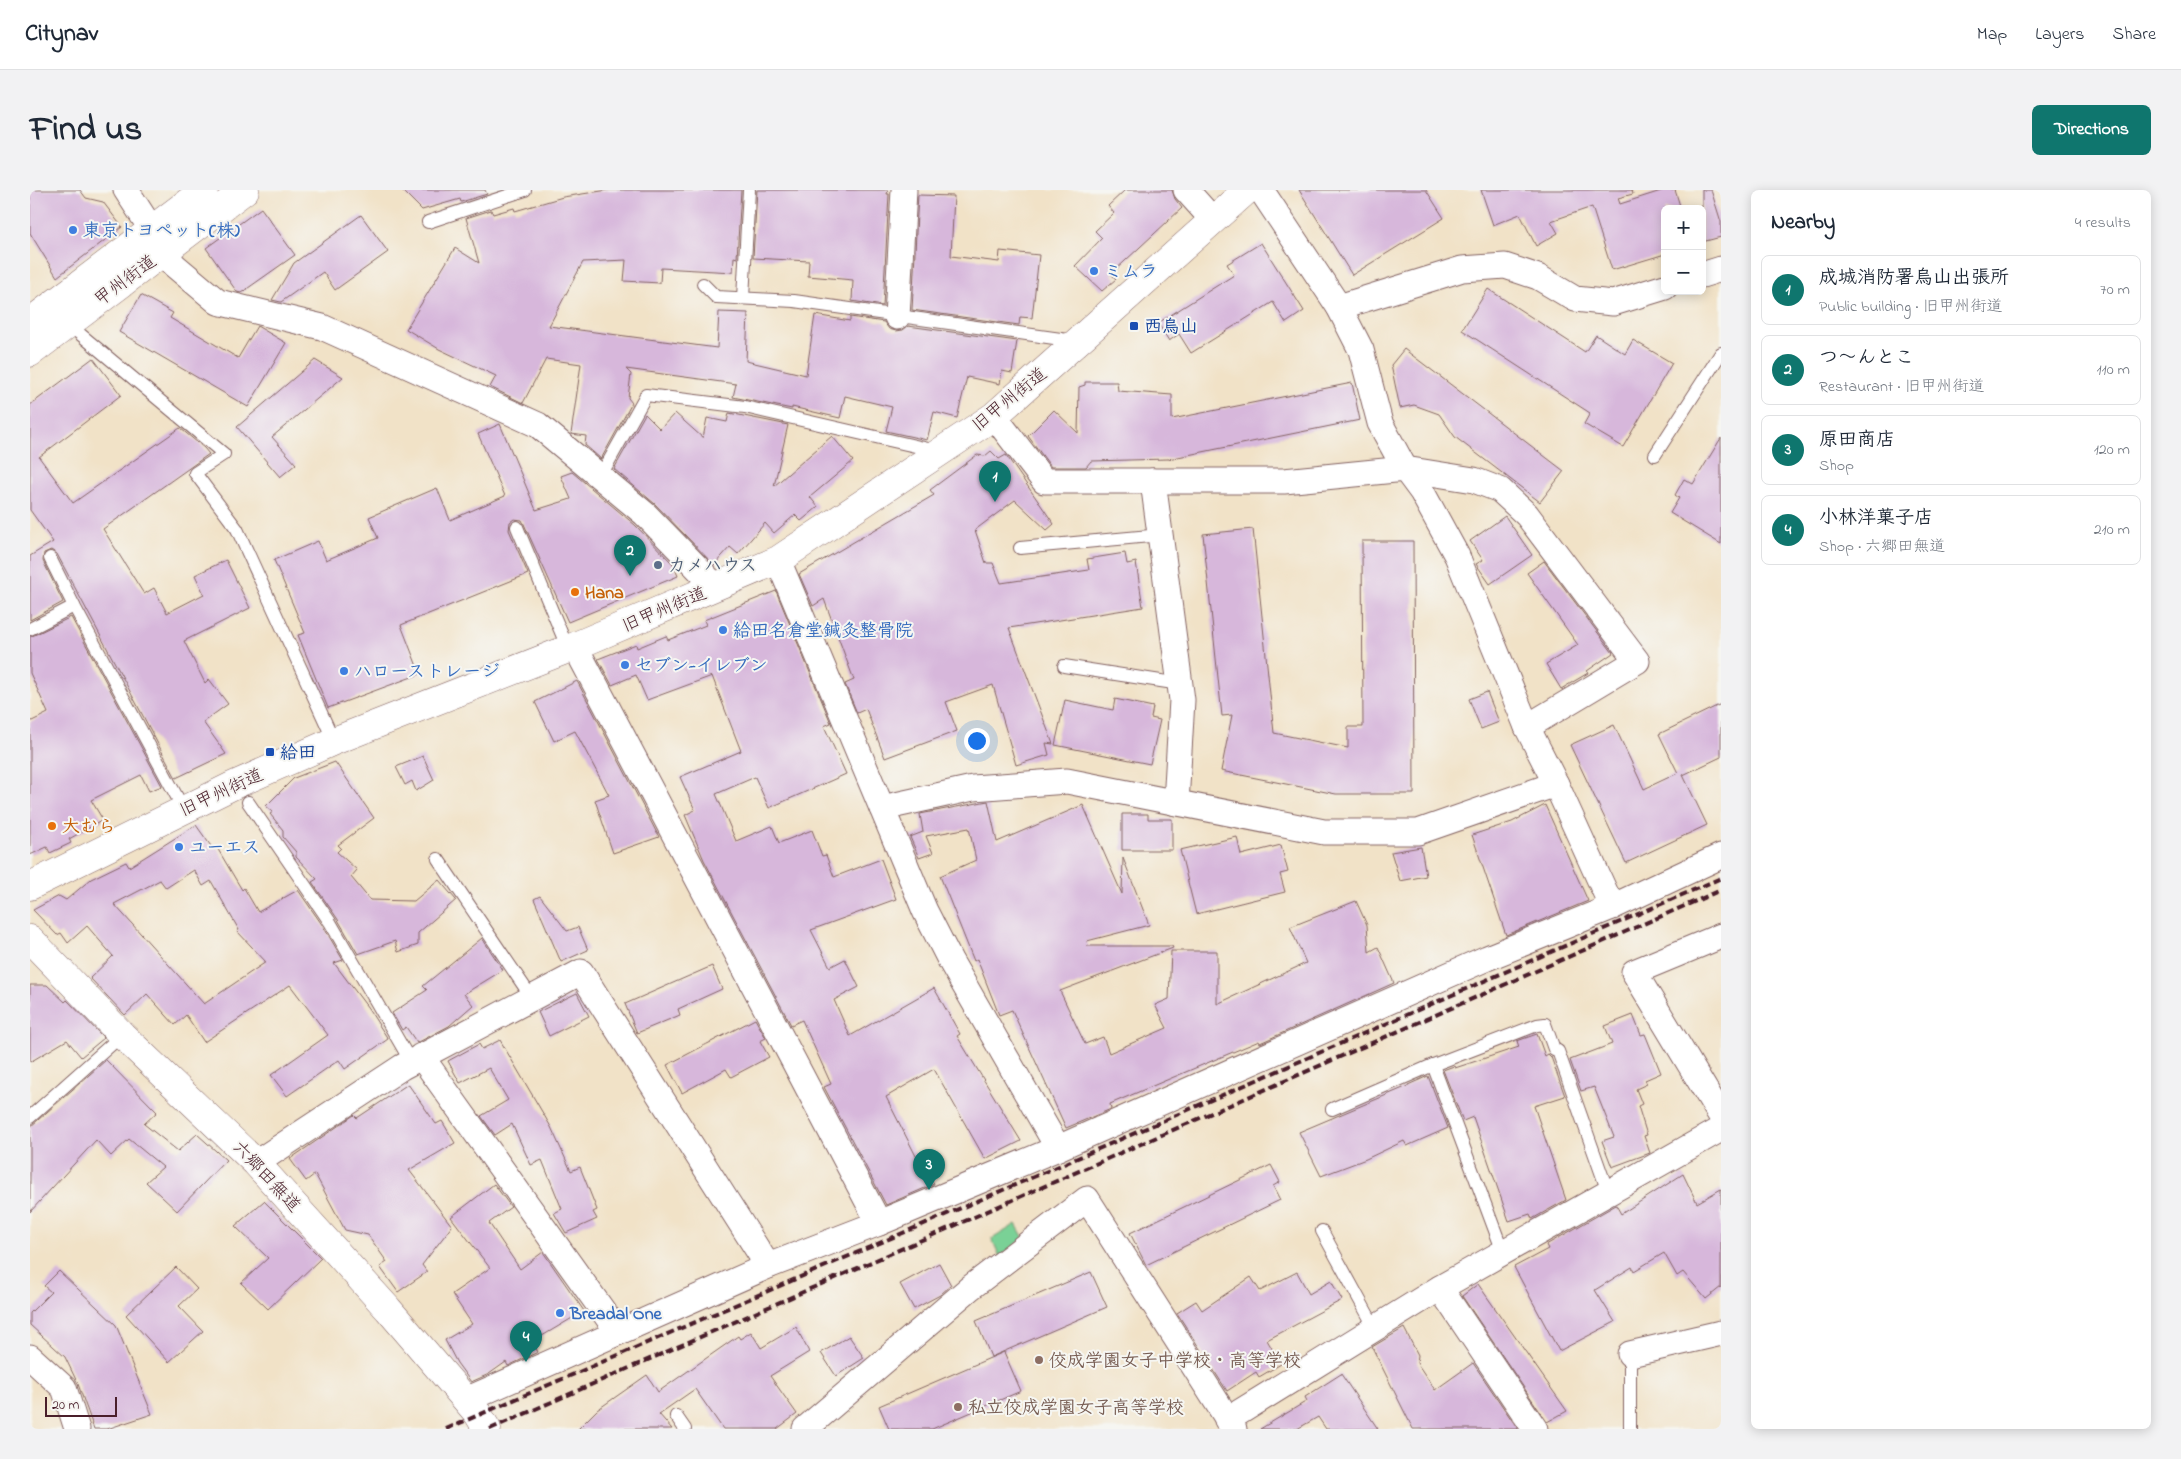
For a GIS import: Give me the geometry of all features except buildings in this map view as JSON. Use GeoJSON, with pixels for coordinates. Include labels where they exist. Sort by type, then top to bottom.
{"type":"FeatureCollection","features":[{"type":"Feature","properties":{"kind":"main road","name":"甲州街道"},"geometry":{"type":"LineString","coordinates":[[30,353],[68,324],[158,240],[204,190]]}},
{"type":"Feature","properties":{"kind":"main road","name":"甲州街道"},"geometry":{"type":"LineString","coordinates":[[30,322],[158,240],[245,190]]}},
{"type":"Feature","properties":{"kind":"main road","name":"旧甲州街道"},"geometry":{"type":"LineString","coordinates":[[30,886],[234,785],[334,741],[572,648],[778,560],[994,416],[1034,378],[1079,342],[1085,334],[1212,219],[1247,190]]}},
{"type":"Feature","properties":{"kind":"main road","name":"六郷田無道"},"geometry":{"type":"LineString","coordinates":[[30,939],[122,1035],[256,1163],[388,1309],[478,1414],[487,1429]]}},
{"type":"Feature","properties":{"kind":"street"},"geometry":{"type":"LineString","coordinates":[[126,190],[174,265],[218,302],[322,327],[538,425],[645,514],[716,587]]}},
{"type":"Feature","properties":{"kind":"street"},"geometry":{"type":"LineString","coordinates":[[897,317],[904,190]]}},
{"type":"Feature","properties":{"kind":"street"},"geometry":{"type":"LineString","coordinates":[[1186,190],[1212,219]]}},
{"type":"Feature","properties":{"kind":"street"},"geometry":{"type":"LineString","coordinates":[[1262,190],[1338,307],[1361,350],[1380,423],[1405,469],[1422,492],[1457,556],[1526,727],[1556,784],[1612,906]]}},
{"type":"Feature","properties":{"kind":"street"},"geometry":{"type":"LineString","coordinates":[[1338,307],[1462,269],[1496,266],[1505,266],[1538,277],[1575,299],[1613,303],[1661,288]]}},
{"type":"Feature","properties":{"kind":"street"},"geometry":{"type":"LineString","coordinates":[[1706,273],[1721,268]]}},
{"type":"Feature","properties":{"kind":"street"},"geometry":{"type":"LineString","coordinates":[[994,416],[1044,481],[1284,482],[1405,469],[1474,480],[1500,490],[1527,515],[1637,661],[1526,727]]}},
{"type":"Feature","properties":{"kind":"street"},"geometry":{"type":"LineString","coordinates":[[1154,482],[1182,700],[1176,803]]}},
{"type":"Feature","properties":{"kind":"street"},"geometry":{"type":"LineString","coordinates":[[778,560],[926,911],[950,960],[1058,1148]]}},
{"type":"Feature","properties":{"kind":"street"},"geometry":{"type":"LineString","coordinates":[[572,648],[879,1222]]}},
{"type":"Feature","properties":{"kind":"street"},"geometry":{"type":"LineString","coordinates":[[882,808],[973,788],[1066,781],[1324,832],[1418,832],[1556,784]]}},
{"type":"Feature","properties":{"kind":"street"},"geometry":{"type":"LineString","coordinates":[[466,1400],[768,1266],[1058,1148],[1487,958],[1612,906],[1721,856]]}},
{"type":"Feature","properties":{"kind":"street"},"geometry":{"type":"LineString","coordinates":[[1721,936],[1634,972],[1721,1116]]}},
{"type":"Feature","properties":{"kind":"street"},"geometry":{"type":"LineString","coordinates":[[256,1163],[416,1059],[581,972],[768,1266]]}},
{"type":"Feature","properties":{"kind":"street"},"geometry":{"type":"LineString","coordinates":[[416,1059],[618,1332]]}},
{"type":"Feature","properties":{"kind":"street"},"geometry":{"type":"LineString","coordinates":[[805,1429],[970,1288],[1086,1199],[1230,1424],[1375,1328],[1440,1288],[1721,1129]]}},
{"type":"Feature","properties":{"kind":"street"},"geometry":{"type":"LineString","coordinates":[[1440,1288],[1534,1429]]}},
{"type":"Feature","properties":{"kind":"street"},"geometry":{"type":"LineString","coordinates":[[1630,1354],[1721,1333]]}},
{"type":"Feature","properties":{"kind":"street"},"geometry":{"type":"LineString","coordinates":[[30,1357],[64,1388],[77,1429]]}},
{"type":"Feature","properties":{"kind":"lane"},"geometry":{"type":"LineString","coordinates":[[428,222],[525,190]]}},
{"type":"Feature","properties":{"kind":"lane"},"geometry":{"type":"LineString","coordinates":[[743,298],[748,190]]}},
{"type":"Feature","properties":{"kind":"lane"},"geometry":{"type":"LineString","coordinates":[[703,284],[716,296],[794,300],[897,317],[1079,342]]}},
{"type":"Feature","properties":{"kind":"lane"},"geometry":{"type":"LineString","coordinates":[[68,324],[224,454],[195,473],[237,528],[334,741]]}},
{"type":"Feature","properties":{"kind":"lane"},"geometry":{"type":"LineString","coordinates":[[1655,454],[1721,353]]}},
{"type":"Feature","properties":{"kind":"lane"},"geometry":{"type":"LineString","coordinates":[[600,477],[646,396],[745,407],[940,451]]}},
{"type":"Feature","properties":{"kind":"lane"},"geometry":{"type":"LineString","coordinates":[[517,526],[572,648]]}},
{"type":"Feature","properties":{"kind":"lane"},"geometry":{"type":"LineString","coordinates":[[1020,548],[1161,535]]}},
{"type":"Feature","properties":{"kind":"lane"},"geometry":{"type":"LineString","coordinates":[[50,558],[184,810]]}},
{"type":"Feature","properties":{"kind":"lane"},"geometry":{"type":"LineString","coordinates":[[30,629],[74,606]]}},
{"type":"Feature","properties":{"kind":"lane"},"geometry":{"type":"LineString","coordinates":[[1064,666],[1180,684]]}},
{"type":"Feature","properties":{"kind":"lane"},"geometry":{"type":"LineString","coordinates":[[248,802],[330,922],[416,1059]]}},
{"type":"Feature","properties":{"kind":"lane"},"geometry":{"type":"LineString","coordinates":[[438,859],[532,998]]}},
{"type":"Feature","properties":{"kind":"lane"},"geometry":{"type":"LineString","coordinates":[[1332,1109],[1433,1065],[1537,1025],[1545,1024],[1554,1049],[1558,1051],[1608,1192]]}},
{"type":"Feature","properties":{"kind":"lane"},"geometry":{"type":"LineString","coordinates":[[30,1117],[122,1035]]}},
{"type":"Feature","properties":{"kind":"lane"},"geometry":{"type":"LineString","coordinates":[[1433,1065],[1503,1252]]}},
{"type":"Feature","properties":{"kind":"lane"},"geometry":{"type":"LineString","coordinates":[[1322,1231],[1375,1328]]}},
{"type":"Feature","properties":{"kind":"lane"},"geometry":{"type":"LineString","coordinates":[[1630,1354],[1630,1429]]}},
{"type":"Feature","properties":{"kind":"lane"},"geometry":{"type":"LineString","coordinates":[[676,1416],[685,1429]]}},
{"type":"Feature","properties":{"kind":"green space"},"geometry":{"type":"Polygon","coordinates":[[[1016,1224],[1024,1238],[1000,1257],[992,1239],[1016,1224]]]}},
{"type":"Feature","properties":{"kind":"railway"},"geometry":{"type":"LineString","coordinates":[[446,1429],[1066,1163],[1721,878]]}},
{"type":"Feature","properties":{"kind":"railway"},"geometry":{"type":"LineString","coordinates":[[490,1429],[1721,890]]}},
{"type":"Feature","properties":{"kind":"place","name":"東京トヨペット(株)"},"geometry":{"type":"Point","coordinates":[73,230]}},
{"type":"Feature","properties":{"kind":"place","name":"ミムラ"},"geometry":{"type":"Point","coordinates":[1094,271]}},
{"type":"Feature","properties":{"kind":"place","name":"西烏山"},"geometry":{"type":"Point","coordinates":[1134,326]}},
{"type":"Feature","properties":{"kind":"place","name":"成城消防署烏山出張所"},"geometry":{"type":"Point","coordinates":[995,502]}},
{"type":"Feature","properties":{"kind":"place","name":"カメハウス"},"geometry":{"type":"Point","coordinates":[658,565]}},
{"type":"Feature","properties":{"kind":"place","name":"つ～んとこ"},"geometry":{"type":"Point","coordinates":[630,576]}},
{"type":"Feature","properties":{"kind":"place","name":"Hana"},"geometry":{"type":"Point","coordinates":[575,592]}},
{"type":"Feature","properties":{"kind":"place","name":"給田名倉堂鍼灸整骨院"},"geometry":{"type":"Point","coordinates":[723,630]}},
{"type":"Feature","properties":{"kind":"place","name":"セブン-イレブン"},"geometry":{"type":"Point","coordinates":[625,665]}},
{"type":"Feature","properties":{"kind":"place","name":"ハローストレージ"},"geometry":{"type":"Point","coordinates":[344,671]}},
{"type":"Feature","properties":{"kind":"place","name":"給田"},"geometry":{"type":"Point","coordinates":[270,752]}},
{"type":"Feature","properties":{"kind":"place","name":"大むら"},"geometry":{"type":"Point","coordinates":[52,826]}},
{"type":"Feature","properties":{"kind":"place","name":"ユーエス"},"geometry":{"type":"Point","coordinates":[179,847]}},
{"type":"Feature","properties":{"kind":"place","name":"原田商店"},"geometry":{"type":"Point","coordinates":[929,1190]}},
{"type":"Feature","properties":{"kind":"place","name":"Breadal One"},"geometry":{"type":"Point","coordinates":[560,1313]}},
{"type":"Feature","properties":{"kind":"place","name":"佼成学園女子中学校・高等学校"},"geometry":{"type":"Point","coordinates":[1039,1360]}},
{"type":"Feature","properties":{"kind":"place","name":"小林洋菓子店"},"geometry":{"type":"Point","coordinates":[526,1362]}},
{"type":"Feature","properties":{"kind":"place","name":"私立佼成学園女子高等学校"},"geometry":{"type":"Point","coordinates":[958,1407]}}]}
